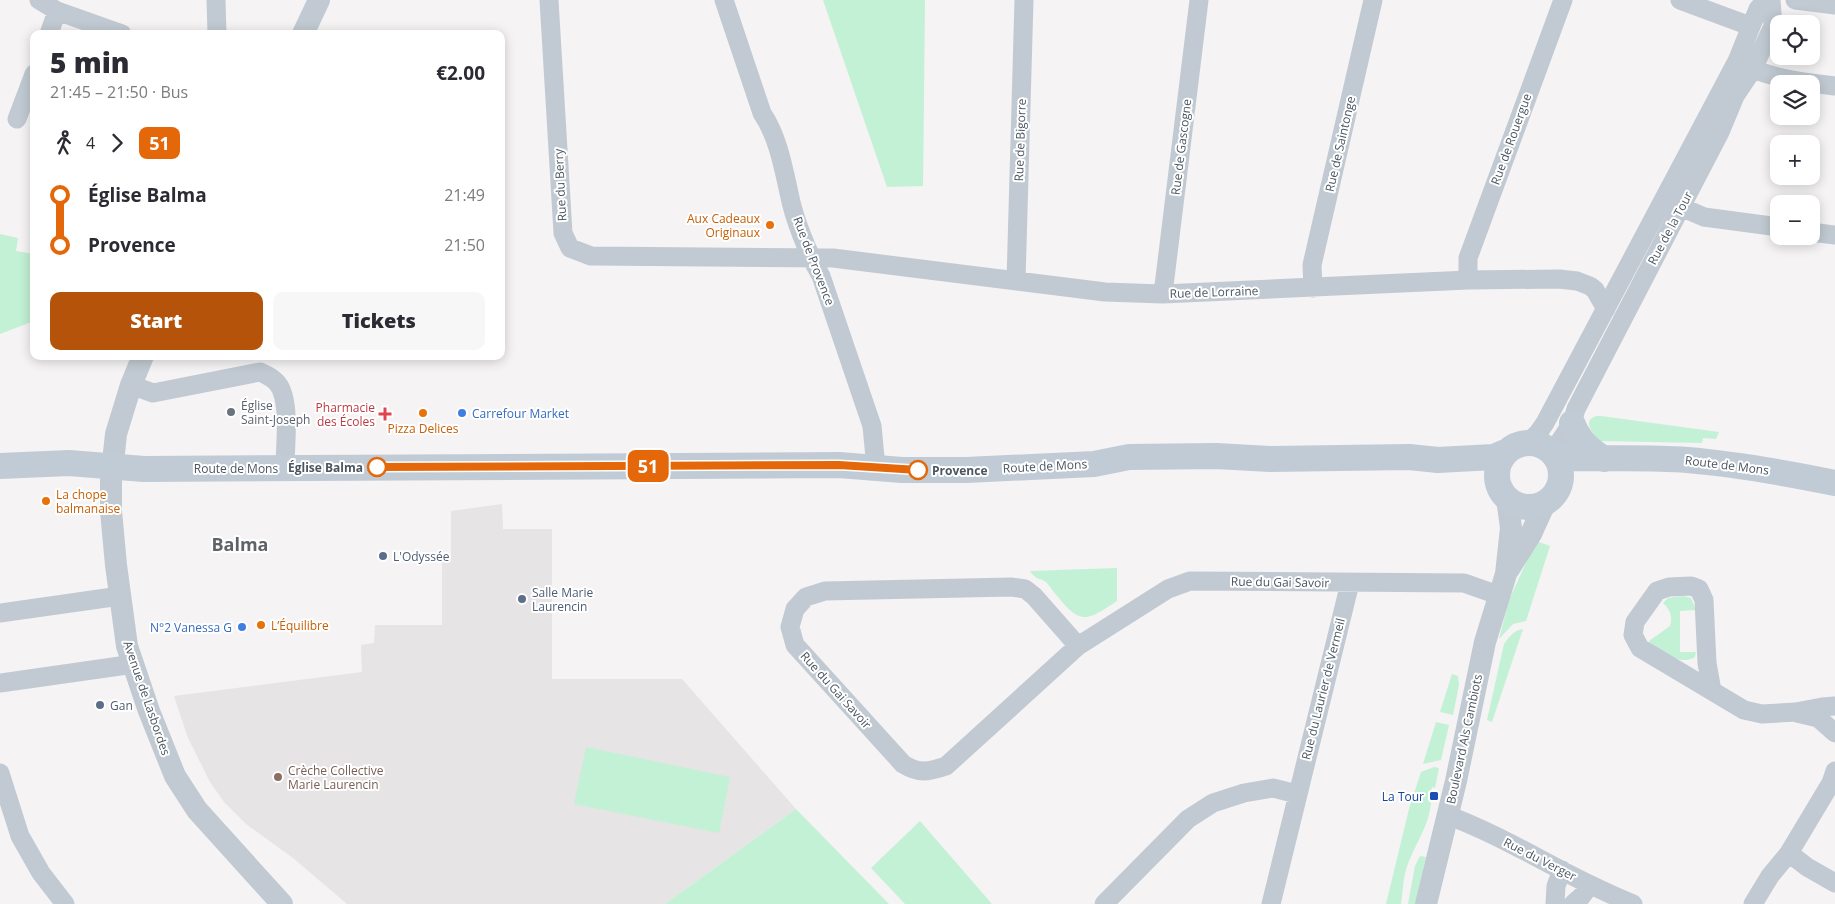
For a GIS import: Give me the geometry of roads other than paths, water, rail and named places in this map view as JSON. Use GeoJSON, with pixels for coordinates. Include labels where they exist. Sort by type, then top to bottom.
{"type":"FeatureCollection","features":[{"type":"Feature","properties":{"kind":"main road"},"geometry":{"type":"LineString","coordinates":[[1572,423],[1581,442],[1590,451],[1610,459]]}},
{"type":"Feature","properties":{"kind":"main road"},"geometry":{"type":"LineString","coordinates":[[1517,447],[1545,447],[1553,454],[1560,465],[1561,477],[1552,495],[1536,506],[1526,506],[1516,504],[1504,494],[1498,479],[1498,469],[1502,459],[1517,447]]}},
{"type":"Feature","properties":{"kind":"main road","name":"Route de Mons"},"geometry":{"type":"LineString","coordinates":[[0,466],[69,463],[113,465],[144,469],[839,465],[902,470],[966,470],[1094,464],[1129,457],[1197,456],[1270,459],[1409,457],[1438,460],[1494,456],[1517,447]]}},
{"type":"Feature","properties":{"kind":"main road","name":"Route de Mons"},"geometry":{"type":"LineString","coordinates":[[1553,454],[1572,458],[1686,460],[1731,464],[1835,483]]}},
{"type":"Feature","properties":{"kind":"main road","name":"Route de Mons"},"geometry":{"type":"LineString","coordinates":[[1552,495],[1576,474],[1610,459]]}},
{"type":"Feature","properties":{"kind":"main road","name":"Route de Mons"},"geometry":{"type":"LineString","coordinates":[[1438,460],[1462,468],[1504,494]]}},
{"type":"Feature","properties":{"kind":"street"},"geometry":{"type":"LineString","coordinates":[[39,0],[57,11],[111,30]]}},
{"type":"Feature","properties":{"kind":"street"},"geometry":{"type":"LineString","coordinates":[[216,0],[217,30]]}},
{"type":"Feature","properties":{"kind":"street"},"geometry":{"type":"LineString","coordinates":[[305,30],[319,0]]}},
{"type":"Feature","properties":{"kind":"street","name":"Rue du Berry"},"geometry":{"type":"LineString","coordinates":[[549,0],[562,233],[570,248],[591,256],[810,257]]}},
{"type":"Feature","properties":{"kind":"street","name":"Rue de Provence"},"geometry":{"type":"LineString","coordinates":[[724,0],[762,114],[770,125],[786,174],[789,195],[810,257],[821,276],[872,426],[876,468]]}},
{"type":"Feature","properties":{"kind":"street","name":"Rue de Bigorre"},"geometry":{"type":"LineString","coordinates":[[1016,281],[1024,0]]}},
{"type":"Feature","properties":{"kind":"street","name":"Rue de Gascogne"},"geometry":{"type":"LineString","coordinates":[[1163,294],[1199,0]]}},
{"type":"Feature","properties":{"kind":"street","name":"Rue de Saintonge"},"geometry":{"type":"LineString","coordinates":[[1313,288],[1312,265],[1373,0]]}},
{"type":"Feature","properties":{"kind":"street","name":"Rue de Rouergue"},"geometry":{"type":"LineString","coordinates":[[1468,280],[1468,258],[1563,0]]}},
{"type":"Feature","properties":{"kind":"street"},"geometry":{"type":"LineString","coordinates":[[1680,0],[1750,26]]}},
{"type":"Feature","properties":{"kind":"street","name":"Rue de la Tour"},"geometry":{"type":"LineString","coordinates":[[1553,454],[1572,423],[1576,408],[1720,132],[1745,65],[1750,26],[1758,9],[1766,0]]}},
{"type":"Feature","properties":{"kind":"street","name":"Rue de la Tour"},"geometry":{"type":"LineString","coordinates":[[1517,447],[1538,433],[1606,309],[1745,65],[1773,26],[1771,0]]}},
{"type":"Feature","properties":{"kind":"street"},"geometry":{"type":"LineString","coordinates":[[1796,0],[1835,5]]}},
{"type":"Feature","properties":{"kind":"street"},"geometry":{"type":"LineString","coordinates":[[50,30],[57,11]]}},
{"type":"Feature","properties":{"kind":"street"},"geometry":{"type":"LineString","coordinates":[[1745,65],[1783,79],[1835,86]]}},
{"type":"Feature","properties":{"kind":"street"},"geometry":{"type":"LineString","coordinates":[[17,119],[30,85]]}},
{"type":"Feature","properties":{"kind":"street"},"geometry":{"type":"LineString","coordinates":[[1681,207],[1704,217],[1770,226]]}},
{"type":"Feature","properties":{"kind":"street"},"geometry":{"type":"LineString","coordinates":[[1820,233],[1835,235]]}},
{"type":"Feature","properties":{"kind":"street","name":"Rue de Lorraine"},"geometry":{"type":"LineString","coordinates":[[810,257],[833,258],[1105,292],[1163,294],[1468,280],[1559,278],[1577,281],[1596,290],[1606,309]]}},
{"type":"Feature","properties":{"kind":"street","name":"Avenue de Lasbordes"},"geometry":{"type":"LineString","coordinates":[[141,360],[130,385],[116,434],[110,498],[127,646],[156,730],[175,776],[197,810],[282,901]]}},
{"type":"Feature","properties":{"kind":"street"},"geometry":{"type":"LineString","coordinates":[[130,385],[153,393],[260,372],[273,378],[281,388],[285,408],[284,468]]}},
{"type":"Feature","properties":{"kind":"street","name":"Boulevard Als Cambiots"},"geometry":{"type":"LineString","coordinates":[[1426,904],[1485,642],[1502,584],[1511,528],[1504,494]]}},
{"type":"Feature","properties":{"kind":"street","name":"Boulevard Als Cambiots"},"geometry":{"type":"LineString","coordinates":[[1502,584],[1552,495]]}},
{"type":"Feature","properties":{"kind":"street","name":"Rue du Gai Savoir"},"geometry":{"type":"LineString","coordinates":[[1078,646],[1034,596],[1025,589],[1011,587],[825,591],[806,597],[795,609],[790,627],[795,645],[902,764],[913,770],[929,771],[946,766],[1078,646],[1168,589],[1190,581],[1502,584]]}},
{"type":"Feature","properties":{"kind":"street","name":"Rue du Laurier de Vermeil"},"geometry":{"type":"LineString","coordinates":[[1271,904],[1350,583]]}},
{"type":"Feature","properties":{"kind":"street"},"geometry":{"type":"LineString","coordinates":[[1712,691],[1707,663],[1704,600],[1699,589],[1691,586],[1669,587],[1657,591],[1635,622],[1633,634],[1640,648],[1712,691],[1744,710],[1762,714],[1796,712],[1835,706]]}},
{"type":"Feature","properties":{"kind":"street"},"geometry":{"type":"LineString","coordinates":[[0,613],[120,596]]}},
{"type":"Feature","properties":{"kind":"street"},"geometry":{"type":"LineString","coordinates":[[0,683],[134,664]]}},
{"type":"Feature","properties":{"kind":"street"},"geometry":{"type":"LineString","coordinates":[[1796,712],[1818,718],[1835,733]]}},
{"type":"Feature","properties":{"kind":"street"},"geometry":{"type":"LineString","coordinates":[[1753,904],[1770,876],[1789,853],[1831,783],[1835,771]]}},
{"type":"Feature","properties":{"kind":"street"},"geometry":{"type":"LineString","coordinates":[[0,773],[20,836],[40,873],[65,904]]}},
{"type":"Feature","properties":{"kind":"street"},"geometry":{"type":"LineString","coordinates":[[1104,904],[1188,819],[1213,803],[1244,793],[1273,788],[1297,794]]}},
{"type":"Feature","properties":{"kind":"street","name":"Rue du Verger"},"geometry":{"type":"LineString","coordinates":[[1447,815],[1470,824],[1590,885],[1633,904]]}},
{"type":"Feature","properties":{"kind":"street"},"geometry":{"type":"LineString","coordinates":[[1789,853],[1807,867],[1835,883]]}},
{"type":"Feature","properties":{"kind":"street"},"geometry":{"type":"LineString","coordinates":[[1555,904],[1556,886],[1562,870]]}},
{"type":"Feature","properties":{"kind":"street"},"geometry":{"type":"LineString","coordinates":[[1572,904],[1581,897],[1590,885]]}},
{"type":"Feature","properties":{"kind":"place","name":"Aux Cadeaux Originaux"},"geometry":{"type":"Point","coordinates":[770,225]}},
{"type":"Feature","properties":{"kind":"place","name":"Église Saint-Joseph"},"geometry":{"type":"Point","coordinates":[231,412]}},
{"type":"Feature","properties":{"kind":"place","name":"Pizza Delices"},"geometry":{"type":"Point","coordinates":[423,413]}},
{"type":"Feature","properties":{"kind":"place","name":"Carrefour Market"},"geometry":{"type":"Point","coordinates":[462,413]}},
{"type":"Feature","properties":{"kind":"place","name":"Pharmacie des Écoles"},"geometry":{"type":"Point","coordinates":[385,414]}},
{"type":"Feature","properties":{"kind":"place","name":"Église Balma"},"geometry":{"type":"Point","coordinates":[377,467]}},
{"type":"Feature","properties":{"kind":"place","name":"Provence"},"geometry":{"type":"Point","coordinates":[918,470]}},
{"type":"Feature","properties":{"kind":"place","name":"La chope balmanaise"},"geometry":{"type":"Point","coordinates":[46,501]}},
{"type":"Feature","properties":{"kind":"place","name":"L'Odyssée"},"geometry":{"type":"Point","coordinates":[383,556]}},
{"type":"Feature","properties":{"kind":"place","name":"Salle Marie Laurencin"},"geometry":{"type":"Point","coordinates":[522,599]}},
{"type":"Feature","properties":{"kind":"place","name":"L’Équilibre"},"geometry":{"type":"Point","coordinates":[261,625]}},
{"type":"Feature","properties":{"kind":"place","name":"N°2 Vanessa G"},"geometry":{"type":"Point","coordinates":[242,627]}},
{"type":"Feature","properties":{"kind":"place","name":"Gan"},"geometry":{"type":"Point","coordinates":[100,705]}},
{"type":"Feature","properties":{"kind":"place","name":"Crèche Collective Marie Laurencin"},"geometry":{"type":"Point","coordinates":[278,777]}},
{"type":"Feature","properties":{"kind":"place","name":"La Tour"},"geometry":{"type":"Point","coordinates":[1434,796]}},
{"type":"Feature","properties":{"kind":"district","name":"Balma"},"geometry":{"type":"Point","coordinates":[240,544]}}]}
